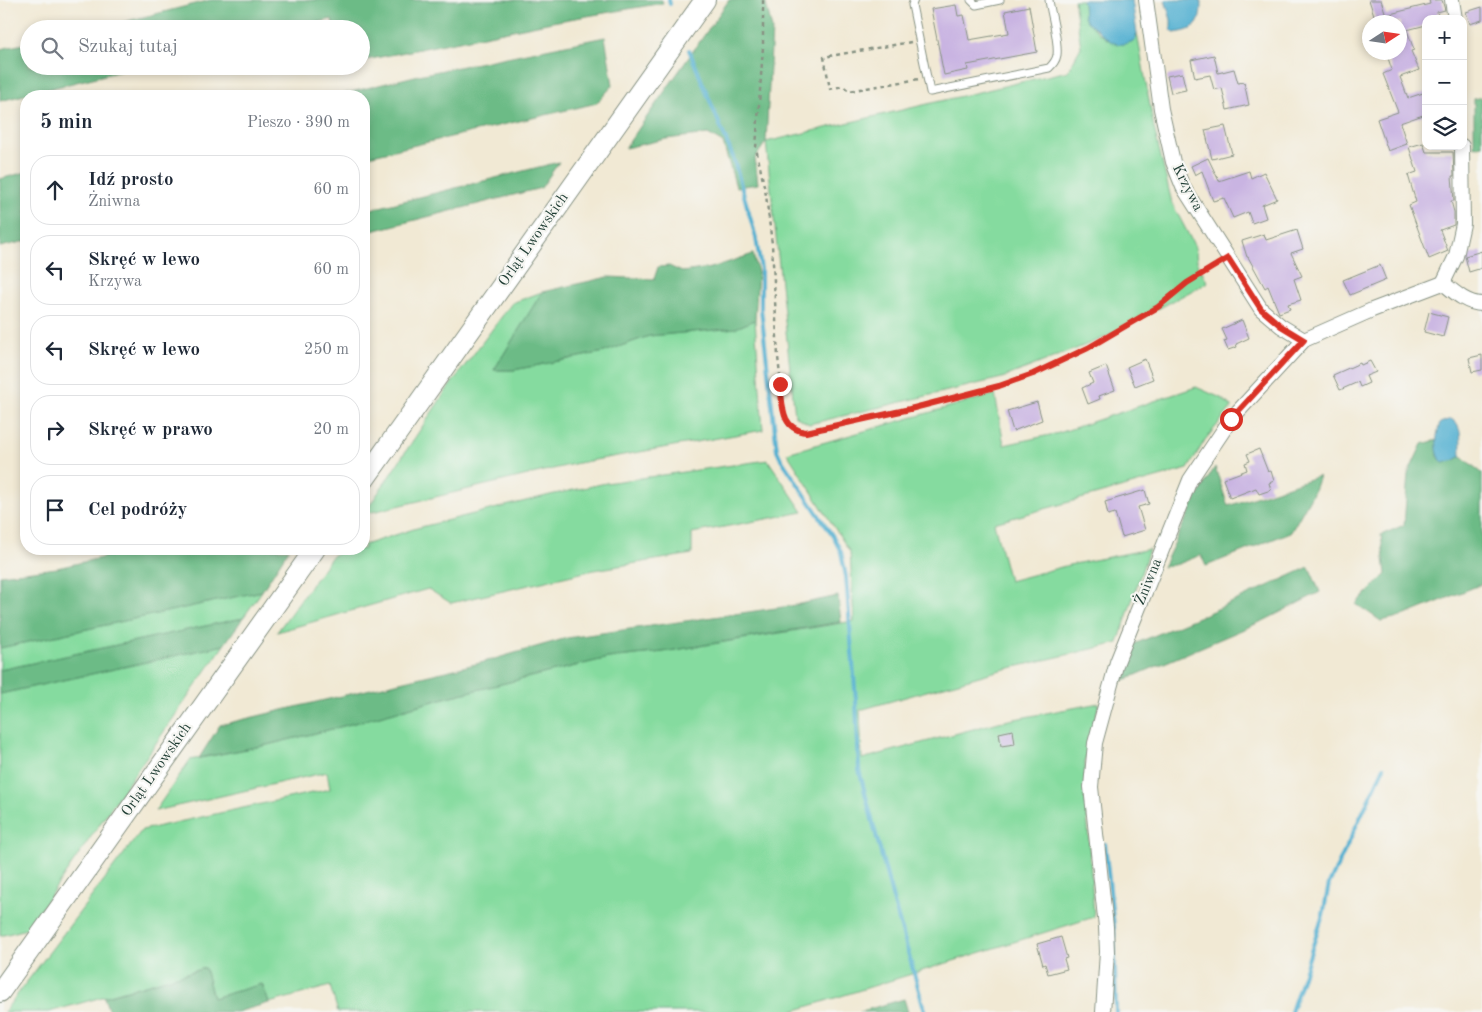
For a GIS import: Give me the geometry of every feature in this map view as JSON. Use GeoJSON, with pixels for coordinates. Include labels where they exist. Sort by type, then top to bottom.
{"type":"FeatureCollection","features":[{"type":"Feature","properties":{"kind":"street","name":"Orląt Lwowskich"},"geometry":{"type":"LineString","coordinates":[[370,472],[705,0]]}},
{"type":"Feature","properties":{"kind":"street","name":"Krzywa"},"geometry":{"type":"LineString","coordinates":[[1146,0],[1161,109],[1173,162],[1183,187],[1261,309],[1281,326],[1304,340]]}},
{"type":"Feature","properties":{"kind":"street"},"geometry":{"type":"LineString","coordinates":[[1452,0],[1454,15]]}},
{"type":"Feature","properties":{"kind":"street"},"geometry":{"type":"LineString","coordinates":[[1462,150],[1463,224],[1456,256],[1443,283],[1460,296],[1475,304],[1482,304]]}},
{"type":"Feature","properties":{"kind":"street","name":"Żniwna"},"geometry":{"type":"LineString","coordinates":[[1103,1012],[1107,952],[1091,787],[1094,743],[1117,662],[1190,480],[1231,419],[1304,340],[1372,310],[1443,283]]}},
{"type":"Feature","properties":{"kind":"street","name":"Orląt Lwowskich"},"geometry":{"type":"LineString","coordinates":[[0,992],[311,555]]}},
{"type":"Feature","properties":{"kind":"lane"},"geometry":{"type":"LineString","coordinates":[[914,0],[912,5],[930,92],[1049,68],[1057,56],[1049,0]]}},
{"type":"Feature","properties":{"kind":"lane"},"geometry":{"type":"LineString","coordinates":[[971,0],[976,4],[1000,0]]}},
{"type":"Feature","properties":{"kind":"path"},"geometry":{"type":"LineString","coordinates":[[763,0],[764,47],[756,148],[766,195],[772,244],[778,357],[783,405],[788,423],[795,429],[806,432],[830,428],[990,388],[1033,374],[1088,348],[1158,307],[1187,283],[1228,258]]}},
{"type":"Feature","properties":{"kind":"path"},"geometry":{"type":"LineString","coordinates":[[920,41],[824,57],[830,89],[843,86],[849,91],[928,77]]}},
{"type":"Feature","properties":{"kind":"green space"},"geometry":{"type":"Polygon","coordinates":[[[211,0],[662,0],[663,3],[552,22],[370,59],[370,20],[132,20],[211,0]]]}},
{"type":"Feature","properties":{"kind":"green space"},"geometry":{"type":"Polygon","coordinates":[[[729,0],[765,0],[772,29],[766,142],[755,158],[758,184],[736,187],[723,143],[708,134],[666,139],[625,148],[729,0]]]}},
{"type":"Feature","properties":{"kind":"green space"},"geometry":{"type":"Polygon","coordinates":[[[1074,0],[1082,0],[1086,19],[1108,40],[1135,40],[1137,33],[1154,128],[1172,203],[1195,247],[1198,267],[1208,282],[1106,337],[1002,378],[809,424],[795,416],[766,142],[1068,71],[1081,47],[1074,0]]]}},
{"type":"Feature","properties":{"kind":"green space"},"geometry":{"type":"Polygon","coordinates":[[[605,37],[613,85],[597,103],[370,156],[370,90],[359,90],[419,75],[605,37]]]}},
{"type":"Feature","properties":{"kind":"green space"},"geometry":{"type":"Polygon","coordinates":[[[20,45],[20,75],[105,75],[44,90],[20,90],[20,96],[0,101],[0,49],[20,45]]]}},
{"type":"Feature","properties":{"kind":"green space"},"geometry":{"type":"Polygon","coordinates":[[[1482,97],[1482,145],[1474,147],[1474,99],[1482,97]]]}},
{"type":"Feature","properties":{"kind":"green space"},"geometry":{"type":"Polygon","coordinates":[[[559,162],[541,188],[370,231],[370,209],[559,162]]]}},
{"type":"Feature","properties":{"kind":"green space"},"geometry":{"type":"Polygon","coordinates":[[[20,174],[20,242],[0,247],[0,179],[20,174]]]}},
{"type":"Feature","properties":{"kind":"green space"},"geometry":{"type":"Polygon","coordinates":[[[753,254],[758,272],[755,320],[736,328],[649,336],[604,352],[514,370],[494,370],[542,292],[608,277],[654,279],[658,267],[669,266],[682,272],[711,268],[753,254]]]}},
{"type":"Feature","properties":{"kind":"green space"},"geometry":{"type":"Polygon","coordinates":[[[542,292],[494,370],[514,370],[604,352],[649,336],[736,328],[755,320],[763,430],[578,463],[370,513],[370,505],[448,388],[512,303],[542,292]]]}},
{"type":"Feature","properties":{"kind":"green space"},"geometry":{"type":"Polygon","coordinates":[[[1196,387],[1221,398],[1232,407],[1205,440],[1188,469],[994,523],[1009,581],[1069,565],[1149,549],[1118,643],[997,671],[860,710],[862,759],[999,722],[1099,703],[1085,760],[1085,795],[1094,917],[790,1012],[338,1012],[330,986],[269,1003],[262,984],[213,998],[205,968],[49,1012],[4,1012],[142,830],[330,789],[327,772],[155,811],[190,760],[267,745],[452,696],[608,658],[663,652],[854,621],[850,552],[787,453],[995,394],[1004,445],[1059,433],[1196,387]]]}},
{"type":"Feature","properties":{"kind":"green space"},"geometry":{"type":"Polygon","coordinates":[[[1437,440],[1438,456],[1443,463],[1455,460],[1461,456],[1482,473],[1482,584],[1403,616],[1381,621],[1356,604],[1386,574],[1381,535],[1404,525],[1408,474],[1422,444],[1437,440]]]}},
{"type":"Feature","properties":{"kind":"green space"},"geometry":{"type":"Polygon","coordinates":[[[768,460],[803,512],[692,533],[692,554],[594,570],[451,603],[428,589],[277,632],[333,555],[370,555],[370,543],[417,528],[606,483],[768,460]]]}},
{"type":"Feature","properties":{"kind":"green space"},"geometry":{"type":"Polygon","coordinates":[[[1215,467],[1228,506],[1319,476],[1313,493],[1291,532],[1206,566],[1201,555],[1178,564],[1163,567],[1194,502],[1215,467]]]}},
{"type":"Feature","properties":{"kind":"green space"},"geometry":{"type":"Polygon","coordinates":[[[114,555],[285,555],[262,591],[0,648],[0,575],[57,568],[114,555]]]}},
{"type":"Feature","properties":{"kind":"green space"},"geometry":{"type":"Polygon","coordinates":[[[1309,567],[1320,592],[1265,620],[1122,681],[1132,645],[1222,607],[1309,567]]]}},
{"type":"Feature","properties":{"kind":"green space"},"geometry":{"type":"Polygon","coordinates":[[[262,591],[243,618],[0,670],[0,648],[262,591]]]}},
{"type":"Feature","properties":{"kind":"green space"},"geometry":{"type":"Polygon","coordinates":[[[838,596],[841,622],[663,652],[608,658],[452,696],[267,745],[199,758],[220,725],[484,662],[567,638],[790,606],[838,596]]]}},
{"type":"Feature","properties":{"kind":"green space"},"geometry":{"type":"Polygon","coordinates":[[[243,618],[224,645],[0,694],[0,670],[243,618]]]}},
{"type":"Feature","properties":{"kind":"green space"},"geometry":{"type":"Polygon","coordinates":[[[224,645],[27,929],[0,936],[0,694],[224,645]]]}},
{"type":"Feature","properties":{"kind":"green space"},"geometry":{"type":"Polygon","coordinates":[[[205,968],[213,998],[262,984],[269,1003],[237,1012],[109,1012],[104,997],[205,968]]]}},
{"type":"Feature","properties":{"kind":"green space"},"geometry":{"type":"Polygon","coordinates":[[[904,999],[908,1012],[859,1012],[904,999]]]}},
{"type":"Feature","properties":{"kind":"water"},"geometry":{"type":"Polygon","coordinates":[[[1082,0],[1132,0],[1137,33],[1135,40],[1129,43],[1118,44],[1110,40],[1086,20],[1082,0]]]}},
{"type":"Feature","properties":{"kind":"water"},"geometry":{"type":"Polygon","coordinates":[[[1165,0],[1201,0],[1197,24],[1189,30],[1174,33],[1171,30],[1171,20],[1165,0]]]}},
{"type":"Feature","properties":{"kind":"water"},"geometry":{"type":"Polygon","coordinates":[[[1451,419],[1460,431],[1461,456],[1455,460],[1443,463],[1437,449],[1438,433],[1440,423],[1451,419]]]}},
{"type":"Feature","properties":{"kind":"building"},"geometry":{"type":"Polygon","coordinates":[[[1369,0],[1381,0],[1386,15],[1374,15],[1369,0]]]}},
{"type":"Feature","properties":{"kind":"building"},"geometry":{"type":"Polygon","coordinates":[[[1429,0],[1442,0],[1445,10],[1437,12],[1438,15],[1422,15],[1422,26],[1407,30],[1407,15],[1386,15],[1430,4],[1429,0]]]}},
{"type":"Feature","properties":{"kind":"building"},"geometry":{"type":"Polygon","coordinates":[[[956,5],[958,16],[964,15],[969,40],[1009,33],[1005,11],[1029,6],[1037,52],[967,65],[968,70],[944,75],[931,9],[956,5]]]}},
{"type":"Feature","properties":{"kind":"building"},"geometry":{"type":"Polygon","coordinates":[[[1482,7],[1482,20],[1470,24],[1466,12],[1482,7]]]}},
{"type":"Feature","properties":{"kind":"building"},"geometry":{"type":"Polygon","coordinates":[[[1407,30],[1414,50],[1411,51],[1419,70],[1400,77],[1408,98],[1422,93],[1422,115],[1400,123],[1407,144],[1388,151],[1377,119],[1398,112],[1383,74],[1392,70],[1389,60],[1407,60],[1407,30]]]}},
{"type":"Feature","properties":{"kind":"building"},"geometry":{"type":"Polygon","coordinates":[[[1214,55],[1218,73],[1234,69],[1238,83],[1244,82],[1249,105],[1227,110],[1222,88],[1214,90],[1210,75],[1195,78],[1191,60],[1214,55]]]}},
{"type":"Feature","properties":{"kind":"building"},"geometry":{"type":"Polygon","coordinates":[[[1182,73],[1186,90],[1171,93],[1167,76],[1182,73]]]}},
{"type":"Feature","properties":{"kind":"building"},"geometry":{"type":"Polygon","coordinates":[[[1225,126],[1232,154],[1212,159],[1205,130],[1225,126]]]}},
{"type":"Feature","properties":{"kind":"building"},"geometry":{"type":"Polygon","coordinates":[[[1422,143],[1422,150],[1426,152],[1453,152],[1454,201],[1451,201],[1454,212],[1454,225],[1440,230],[1448,251],[1429,259],[1409,205],[1416,202],[1408,175],[1417,172],[1409,147],[1422,143]]]}},
{"type":"Feature","properties":{"kind":"building"},"geometry":{"type":"Polygon","coordinates":[[[1208,158],[1219,181],[1249,171],[1251,178],[1264,172],[1277,199],[1262,205],[1266,218],[1252,223],[1248,212],[1233,218],[1224,198],[1213,201],[1202,171],[1195,175],[1191,166],[1208,158]]]}},
{"type":"Feature","properties":{"kind":"building"},"geometry":{"type":"Polygon","coordinates":[[[1297,230],[1303,249],[1291,253],[1302,276],[1294,279],[1301,300],[1288,304],[1290,309],[1279,313],[1268,286],[1265,288],[1247,257],[1242,241],[1264,234],[1266,240],[1297,230]]]}},
{"type":"Feature","properties":{"kind":"building"},"geometry":{"type":"Polygon","coordinates":[[[1482,251],[1482,268],[1469,272],[1465,256],[1482,251]]]}},
{"type":"Feature","properties":{"kind":"building"},"geometry":{"type":"Polygon","coordinates":[[[1380,265],[1386,280],[1350,295],[1343,280],[1380,265]]]}},
{"type":"Feature","properties":{"kind":"building"},"geometry":{"type":"Polygon","coordinates":[[[1429,312],[1448,317],[1443,337],[1424,332],[1429,312]]]}},
{"type":"Feature","properties":{"kind":"building"},"geometry":{"type":"Polygon","coordinates":[[[1242,320],[1249,338],[1236,344],[1237,347],[1228,350],[1224,341],[1227,340],[1222,329],[1242,320]]]}},
{"type":"Feature","properties":{"kind":"building"},"geometry":{"type":"Polygon","coordinates":[[[1482,355],[1482,370],[1472,372],[1469,358],[1482,355]]]}},
{"type":"Feature","properties":{"kind":"building"},"geometry":{"type":"Polygon","coordinates":[[[1145,359],[1153,379],[1135,386],[1127,367],[1145,359]]]}},
{"type":"Feature","properties":{"kind":"building"},"geometry":{"type":"Polygon","coordinates":[[[1370,361],[1376,372],[1366,376],[1369,383],[1360,387],[1358,382],[1340,390],[1333,375],[1360,363],[1361,365],[1370,361]]]}},
{"type":"Feature","properties":{"kind":"building"},"geometry":{"type":"Polygon","coordinates":[[[1106,366],[1115,390],[1099,396],[1100,399],[1088,404],[1082,388],[1093,383],[1089,373],[1106,366]]]}},
{"type":"Feature","properties":{"kind":"building"},"geometry":{"type":"Polygon","coordinates":[[[1037,402],[1042,420],[1013,431],[1007,411],[1037,402]]]}},
{"type":"Feature","properties":{"kind":"building"},"geometry":{"type":"Polygon","coordinates":[[[1259,449],[1268,472],[1271,471],[1274,481],[1269,483],[1271,490],[1259,494],[1256,488],[1230,498],[1223,479],[1247,470],[1245,463],[1250,461],[1247,454],[1259,449]]]}},
{"type":"Feature","properties":{"kind":"building"},"geometry":{"type":"Polygon","coordinates":[[[1145,490],[1149,504],[1138,507],[1145,530],[1122,537],[1115,513],[1108,515],[1105,502],[1145,490]]]}},
{"type":"Feature","properties":{"kind":"building"},"geometry":{"type":"Polygon","coordinates":[[[1013,730],[1015,744],[1001,746],[999,733],[1013,730]]]}},
{"type":"Feature","properties":{"kind":"building"},"geometry":{"type":"Polygon","coordinates":[[[1061,937],[1067,958],[1064,959],[1067,969],[1048,974],[1045,964],[1043,965],[1037,944],[1061,937]]]}},
{"type":"Feature","properties":{"kind":"waterway"},"geometry":{"type":"LineString","coordinates":[[669,0],[670,4]]}},
{"type":"Feature","properties":{"kind":"waterway"},"geometry":{"type":"LineString","coordinates":[[689,50],[733,157],[756,238],[761,269],[761,309],[777,450],[781,459],[834,538],[841,552],[846,577],[856,701],[859,770],[925,1012]]}},
{"type":"Feature","properties":{"kind":"waterway"},"geometry":{"type":"LineString","coordinates":[[1291,1012],[1323,915],[1329,884],[1384,767]]}},
{"type":"Feature","properties":{"kind":"waterway"},"geometry":{"type":"LineString","coordinates":[[1105,844],[1114,927],[1116,1012]]}},
{"type":"Feature","properties":{"kind":"route"},"geometry":{"type":"LineString","coordinates":[[780,384],[785,416],[788,423],[799,431],[806,432],[910,409],[999,386],[1033,374],[1088,348],[1158,307],[1196,276],[1228,258],[1261,309],[1281,326],[1304,340],[1231,419]]}}]}
